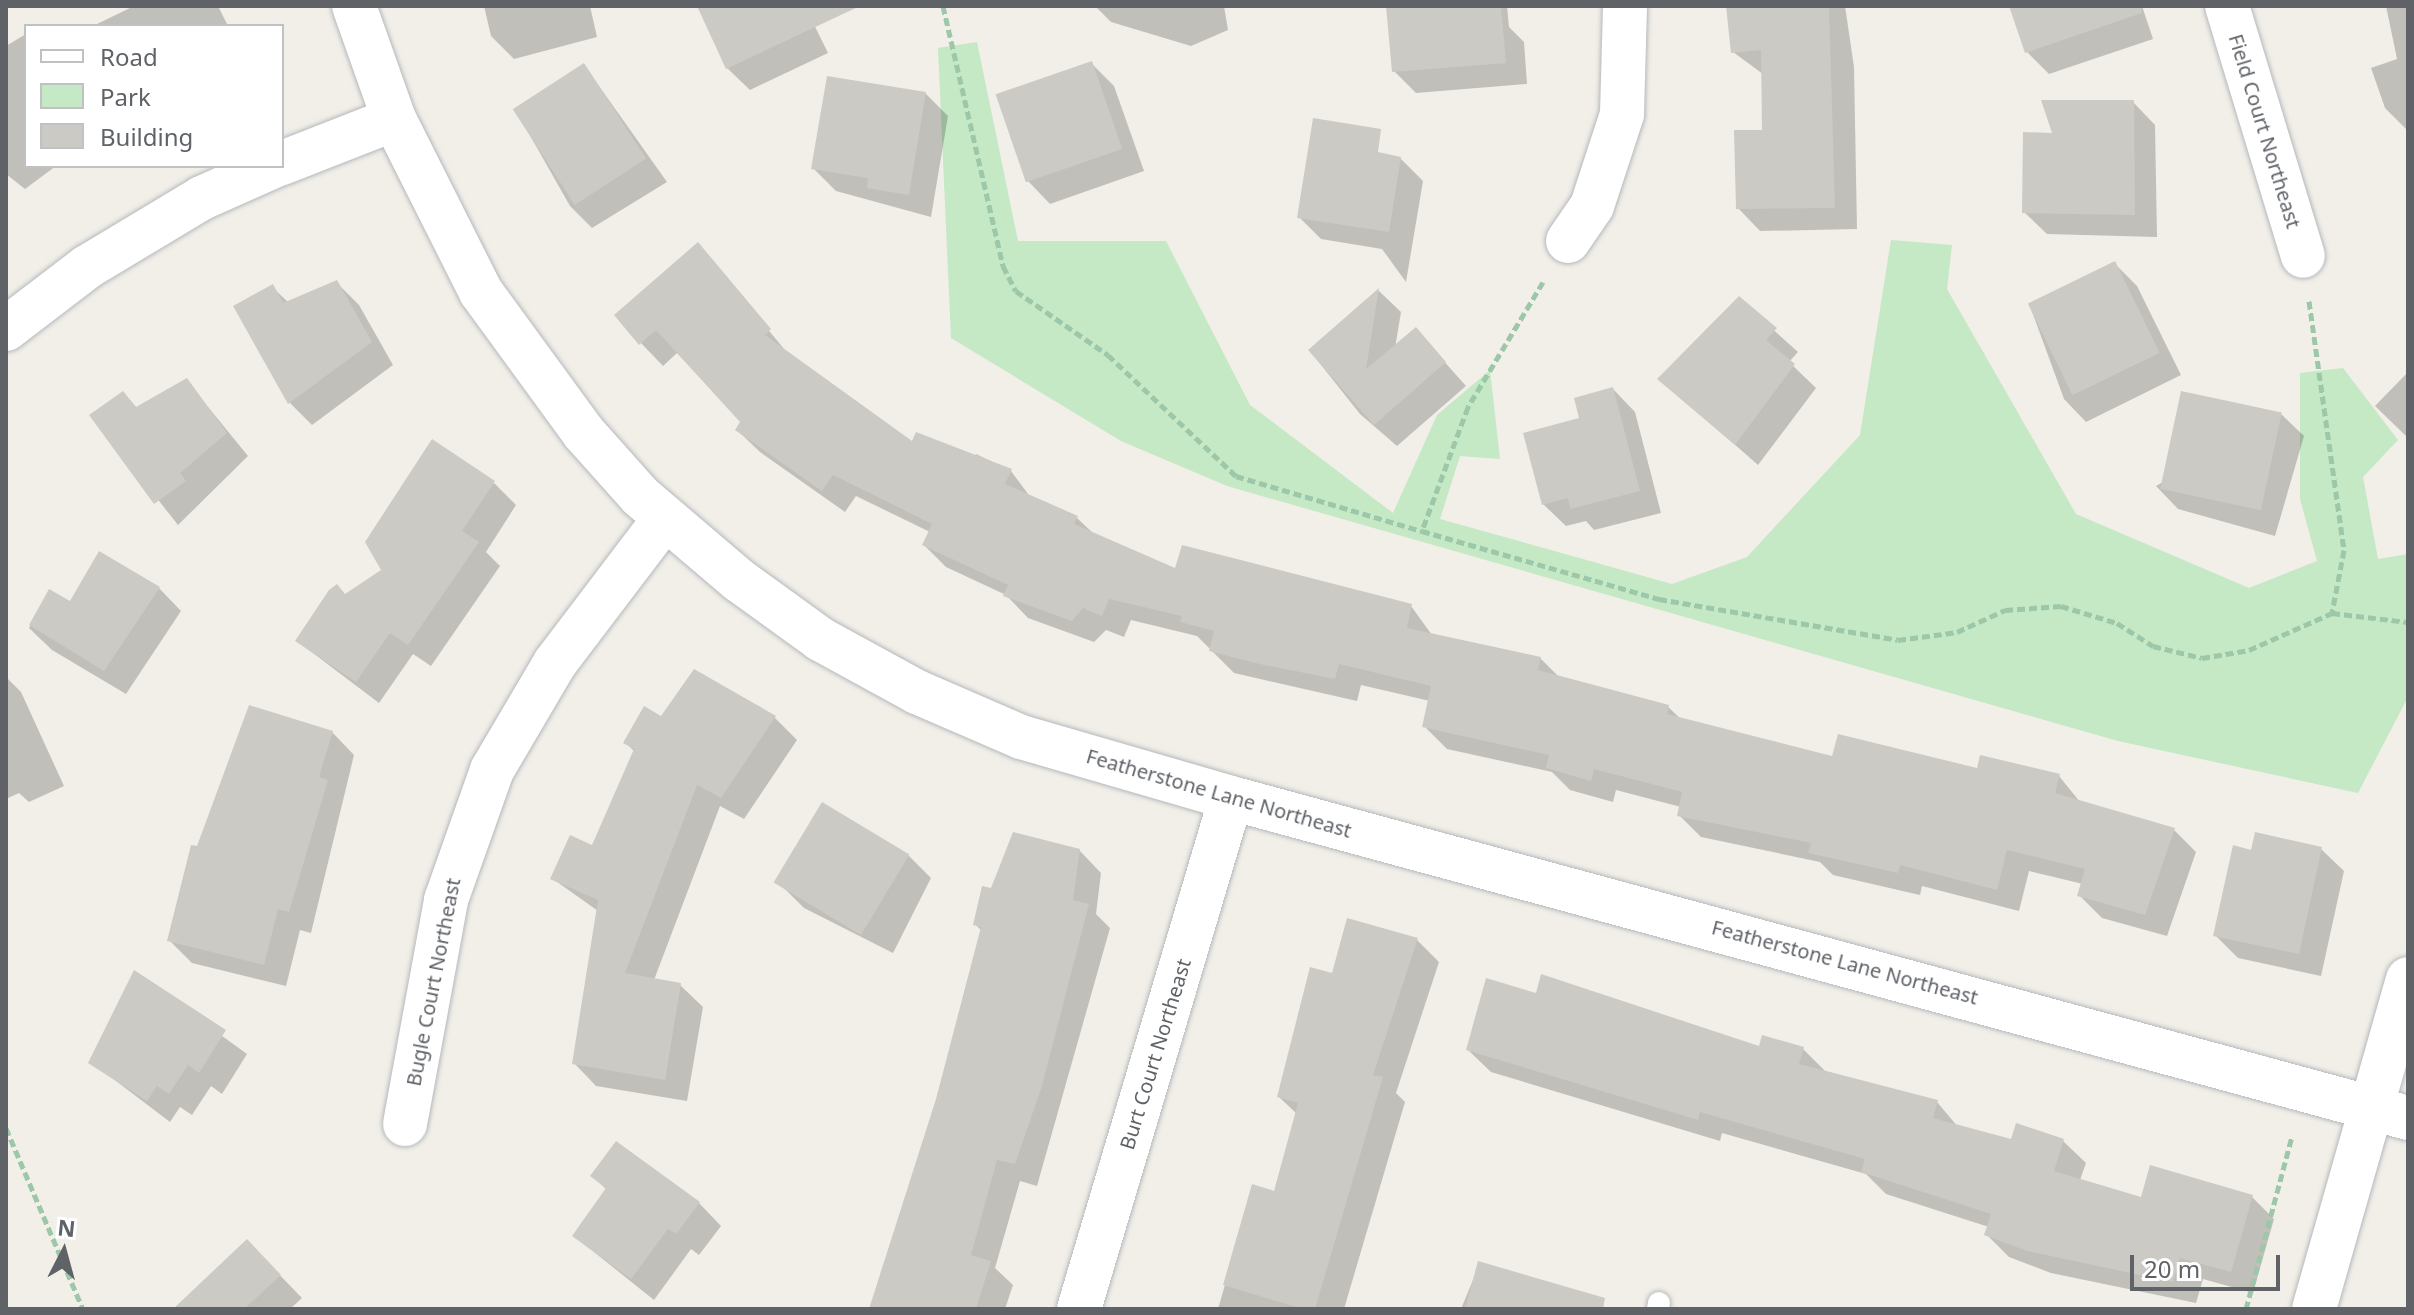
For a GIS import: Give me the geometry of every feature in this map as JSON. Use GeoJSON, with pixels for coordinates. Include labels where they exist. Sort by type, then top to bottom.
{"type":"FeatureCollection","features":[{"type":"Feature","properties":{"kind":"street","name":"Featherstone Lane Northeast"},"geometry":{"type":"LineString","coordinates":[[354,6],[394,119],[481,292],[583,432],[665,518],[820,639],[917,692],[1021,737],[1231,798],[2388,1113]]}},
{"type":"Feature","properties":{"kind":"street"},"geometry":{"type":"LineString","coordinates":[[1568,241],[1592,206],[1622,114],[1625,6]]}},
{"type":"Feature","properties":{"kind":"street","name":"Field Court Northeast"},"geometry":{"type":"LineString","coordinates":[[2227,6],[2303,256]]}},
{"type":"Feature","properties":{"kind":"street"},"geometry":{"type":"LineString","coordinates":[[284,162],[394,119]]}},
{"type":"Feature","properties":{"kind":"street"},"geometry":{"type":"LineString","coordinates":[[6,329],[87,267],[202,198],[270,168]]}},
{"type":"Feature","properties":{"kind":"street","name":"Bugle Court Northeast"},"geometry":{"type":"LineString","coordinates":[[405,1124],[446,900],[492,770],[555,663],[665,518]]}},
{"type":"Feature","properties":{"kind":"street","name":"Burt Court Northeast"},"geometry":{"type":"LineString","coordinates":[[1079,1309],[1231,798]]}},
{"type":"Feature","properties":{"kind":"street"},"geometry":{"type":"LineString","coordinates":[[2314,1309],[2388,1113],[2408,979]]}},
{"type":"Feature","properties":{"kind":"path"},"geometry":{"type":"LineString","coordinates":[[943,6],[1003,266],[1016,291],[1108,355],[1236,476],[1659,599],[1898,640],[1957,632],[2005,610],[2061,606],[2117,623],[2153,646],[2202,658],[2249,650],[2332,613],[2408,622]]}},
{"type":"Feature","properties":{"kind":"path"},"geometry":{"type":"LineString","coordinates":[[1422,531],[1468,407],[1568,241]]}},
{"type":"Feature","properties":{"kind":"path"},"geometry":{"type":"LineString","coordinates":[[2303,256],[2344,550],[2332,613]]}},
{"type":"Feature","properties":{"kind":"path"},"geometry":{"type":"LineString","coordinates":[[2246,1309],[2305,1090]]}},
{"type":"Feature","properties":{"kind":"path"},"geometry":{"type":"LineString","coordinates":[[6,1128],[83,1309]]}},
{"type":"Feature","properties":{"kind":"green space"},"geometry":{"type":"Polygon","coordinates":[[[977,42],[1018,241],[1166,241],[1250,405],[1393,513],[1437,415],[1490,370],[1500,459],[1460,456],[1440,519],[1672,584],[1747,557],[1860,435],[1891,240],[1952,245],[1947,289],[2076,514],[2249,588],[2317,561],[2300,499],[2300,373],[2343,368],[2398,440],[2363,477],[2378,559],[2408,554],[2408,697],[2358,793],[2118,741],[1227,486],[1121,441],[951,338],[938,48],[977,42]]]}},
{"type":"Feature","properties":{"kind":"building"},"geometry":{"type":"Polygon","coordinates":[[[697,6],[860,6],[726,69],[697,6]]]}},
{"type":"Feature","properties":{"kind":"building"},"geometry":{"type":"Polygon","coordinates":[[[1386,6],[1501,6],[1506,63],[1392,72],[1386,6]]]}},
{"type":"Feature","properties":{"kind":"building"},"geometry":{"type":"Polygon","coordinates":[[[1726,6],[1829,6],[1835,208],[1736,209],[1734,130],[1762,130],[1761,50],[1731,53],[1726,6]]]}},
{"type":"Feature","properties":{"kind":"building"},"geometry":{"type":"Polygon","coordinates":[[[2009,6],[2141,6],[2142,13],[2025,53],[2009,6]]]}},
{"type":"Feature","properties":{"kind":"building"},"geometry":{"type":"Polygon","coordinates":[[[1092,61],[1122,149],[1026,182],[996,94],[1092,61]]]}},
{"type":"Feature","properties":{"kind":"building"},"geometry":{"type":"Polygon","coordinates":[[[584,63],[646,159],[575,205],[513,109],[584,63]]]}},
{"type":"Feature","properties":{"kind":"building"},"geometry":{"type":"Polygon","coordinates":[[[827,76],[926,92],[909,195],[867,188],[868,178],[811,169],[827,76]]]}},
{"type":"Feature","properties":{"kind":"building"},"geometry":{"type":"Polygon","coordinates":[[[2041,100],[2134,100],[2135,215],[2022,213],[2023,132],[2052,133],[2041,100]]]}},
{"type":"Feature","properties":{"kind":"building"},"geometry":{"type":"Polygon","coordinates":[[[1313,118],[1381,129],[1378,152],[1401,157],[1389,232],[1297,218],[1313,118]]]}},
{"type":"Feature","properties":{"kind":"building"},"geometry":{"type":"Polygon","coordinates":[[[698,242],[771,329],[765,335],[912,441],[916,432],[1012,469],[1005,484],[1078,516],[1074,524],[1175,568],[1182,545],[1412,604],[1407,628],[1541,657],[1538,670],[1669,705],[1667,714],[1832,756],[1838,734],[1977,768],[1980,755],[2060,774],[2055,793],[2175,828],[2145,915],[2077,896],[2085,869],[2007,850],[1997,890],[1900,865],[1898,873],[1808,853],[1811,843],[1677,816],[1682,792],[1594,769],[1591,781],[1546,768],[1549,755],[1422,727],[1431,686],[1339,664],[1335,679],[1209,651],[1214,631],[1180,622],[1182,616],[1109,599],[1102,616],[1083,608],[1072,621],[1003,596],[1008,585],[922,545],[932,524],[833,475],[822,491],[735,430],[740,422],[656,330],[639,345],[614,315],[698,242]]]}},
{"type":"Feature","properties":{"kind":"building"},"geometry":{"type":"Polygon","coordinates":[[[2115,261],[2160,353],[2073,395],[2028,304],[2115,261]]]}},
{"type":"Feature","properties":{"kind":"building"},"geometry":{"type":"Polygon","coordinates":[[[337,280],[372,342],[288,404],[233,306],[273,284],[283,303],[337,280]]]}},
{"type":"Feature","properties":{"kind":"building"},"geometry":{"type":"Polygon","coordinates":[[[1379,288],[1366,369],[1416,327],[1446,362],[1374,425],[1308,350],[1379,288]]]}},
{"type":"Feature","properties":{"kind":"building"},"geometry":{"type":"Polygon","coordinates":[[[1739,296],[1777,328],[1766,340],[1795,364],[1735,445],[1657,379],[1739,296]]]}},
{"type":"Feature","properties":{"kind":"building"},"geometry":{"type":"Polygon","coordinates":[[[187,378],[227,433],[180,473],[186,481],[154,504],[89,415],[123,391],[136,407],[187,378]]]}},
{"type":"Feature","properties":{"kind":"building"},"geometry":{"type":"Polygon","coordinates":[[[1613,387],[1640,491],[1570,509],[1568,498],[1542,505],[1523,433],[1579,418],[1574,398],[1613,387]]]}},
{"type":"Feature","properties":{"kind":"building"},"geometry":{"type":"Polygon","coordinates":[[[2181,391],[2282,412],[2261,510],[2160,489],[2181,391]]]}},
{"type":"Feature","properties":{"kind":"building"},"geometry":{"type":"Polygon","coordinates":[[[432,439],[495,481],[462,531],[479,542],[408,645],[390,633],[356,682],[295,641],[329,590],[337,584],[345,594],[381,570],[365,542],[432,439]]]}},
{"type":"Feature","properties":{"kind":"building"},"geometry":{"type":"Polygon","coordinates":[[[99,551],[160,587],[104,671],[29,625],[49,589],[70,601],[99,551]]]}},
{"type":"Feature","properties":{"kind":"building"},"geometry":{"type":"Polygon","coordinates":[[[694,669],[776,716],[721,798],[697,785],[625,973],[681,983],[665,1080],[572,1064],[598,900],[550,879],[570,835],[592,845],[634,749],[623,743],[644,706],[661,716],[694,669]]]}},
{"type":"Feature","properties":{"kind":"building"},"geometry":{"type":"Polygon","coordinates":[[[249,705],[333,731],[319,777],[328,780],[289,912],[278,909],[264,965],[167,941],[191,845],[197,846],[249,705]]]}},
{"type":"Feature","properties":{"kind":"building"},"geometry":{"type":"Polygon","coordinates":[[[822,802],[909,855],[861,935],[774,883],[822,802]]]}},
{"type":"Feature","properties":{"kind":"building"},"geometry":{"type":"Polygon","coordinates":[[[1013,832],[1080,849],[1073,900],[1089,904],[1042,1086],[1015,1164],[997,1160],[971,1255],[991,1261],[976,1309],[869,1309],[936,1099],[981,927],[973,925],[982,886],[991,888],[1013,832]]]}},
{"type":"Feature","properties":{"kind":"building"},"geometry":{"type":"Polygon","coordinates":[[[2255,832],[2322,847],[2299,954],[2213,936],[2233,845],[2251,850],[2255,832]]]}},
{"type":"Feature","properties":{"kind":"building"},"geometry":{"type":"Polygon","coordinates":[[[1347,918],[1418,938],[1373,1075],[1383,1077],[1315,1309],[1303,1309],[1223,1285],[1252,1184],[1274,1191],[1298,1103],[1277,1097],[1310,967],[1332,973],[1347,918]]]}},
{"type":"Feature","properties":{"kind":"building"},"geometry":{"type":"Polygon","coordinates":[[[134,970],[226,1030],[199,1073],[188,1065],[169,1094],[157,1086],[147,1101],[88,1063],[134,970]]]}},
{"type":"Feature","properties":{"kind":"building"},"geometry":{"type":"Polygon","coordinates":[[[1541,974],[1759,1046],[1762,1035],[1804,1047],[1799,1064],[1938,1100],[1933,1118],[2011,1139],[2016,1123],[2064,1139],[2054,1171],[2141,1197],[2150,1165],[2253,1195],[2231,1272],[2180,1258],[2173,1282],[2027,1251],[1984,1235],[1991,1214],[1861,1172],[1865,1159],[1700,1112],[1698,1120],[1466,1050],[1486,978],[1536,993],[1541,974]]]}},
{"type":"Feature","properties":{"kind":"building"},"geometry":{"type":"Polygon","coordinates":[[[616,1141],[700,1202],[676,1234],[668,1229],[631,1279],[572,1236],[606,1188],[590,1176],[616,1141]]]}},
{"type":"Feature","properties":{"kind":"building"},"geometry":{"type":"Polygon","coordinates":[[[247,1239],[281,1275],[244,1309],[173,1309],[247,1239]]]}},
{"type":"Feature","properties":{"kind":"building"},"geometry":{"type":"Polygon","coordinates":[[[1478,1261],[1605,1298],[1603,1309],[1465,1309],[1478,1261]]]}}]}
